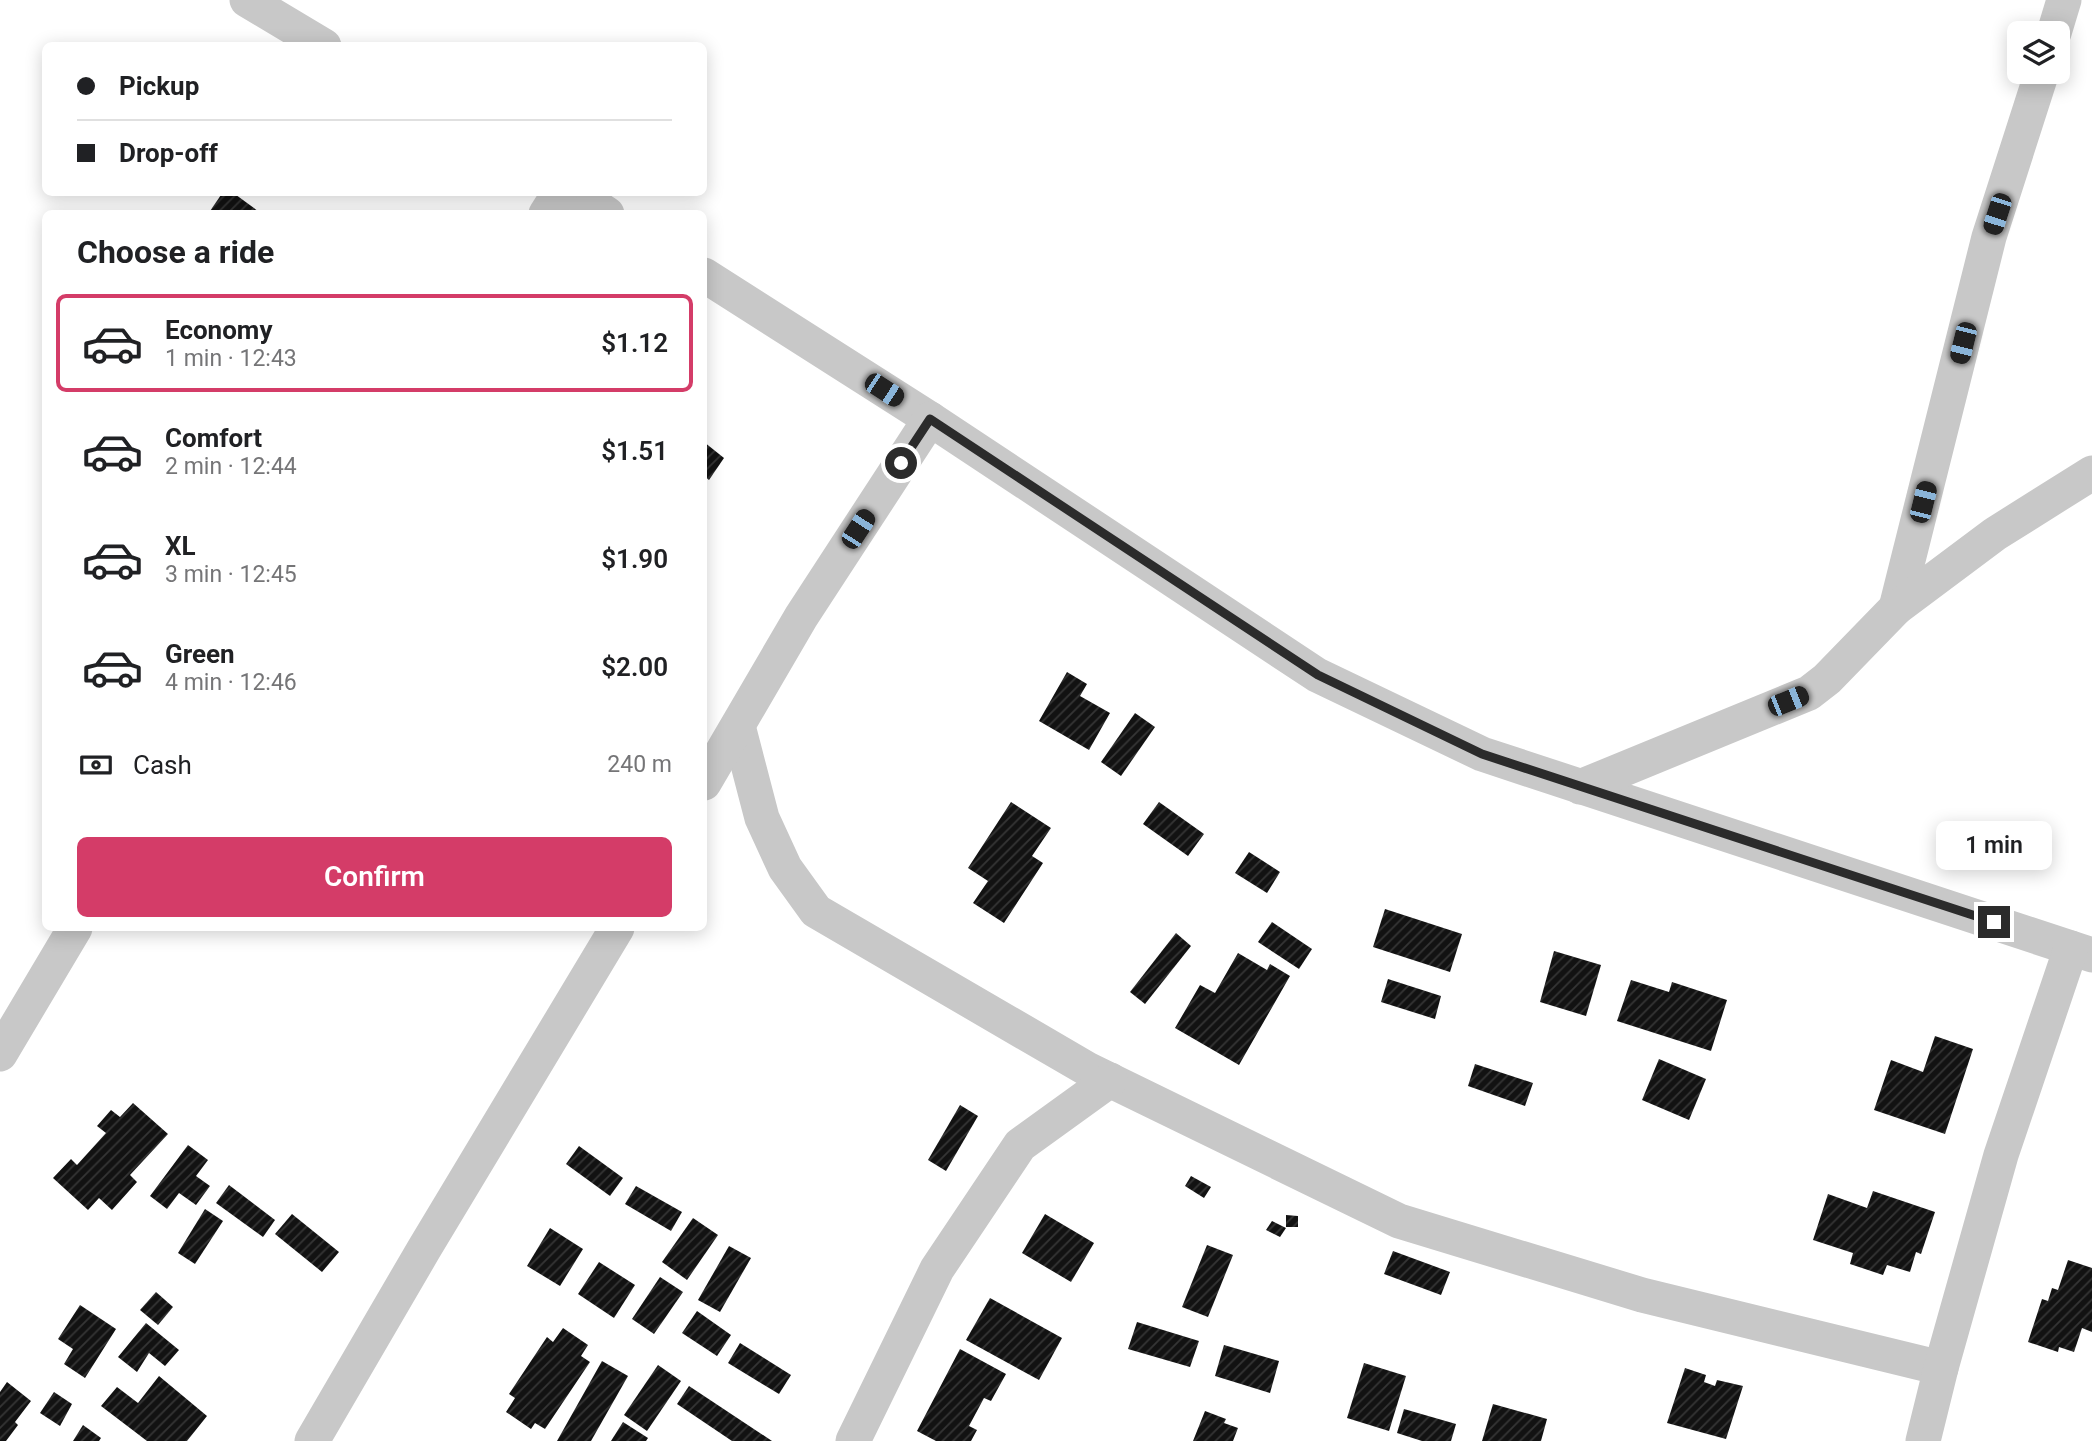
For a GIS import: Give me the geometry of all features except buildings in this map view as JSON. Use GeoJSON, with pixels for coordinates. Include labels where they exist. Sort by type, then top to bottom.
{"type":"FeatureCollection","features":[{"type":"Feature","properties":{"kind":"street"},"geometry":{"type":"LineString","coordinates":[[247,0],[317,42]]}},
{"type":"Feature","properties":{"kind":"street"},"geometry":{"type":"LineString","coordinates":[[2058,21],[2064,0]]}},
{"type":"Feature","properties":{"kind":"street"},"geometry":{"type":"LineString","coordinates":[[1896,608],[1989,237],[2038,84]]}},
{"type":"Feature","properties":{"kind":"street"},"geometry":{"type":"LineString","coordinates":[[580,196],[601,210]]}},
{"type":"Feature","properties":{"kind":"street"},"geometry":{"type":"LineString","coordinates":[[707,277],[930,419],[1318,675],[1482,754],[2082,951],[2001,1155],[1923,1441]]}},
{"type":"Feature","properties":{"kind":"street"},"geometry":{"type":"LineString","coordinates":[[707,778],[801,617],[930,419]]}},
{"type":"Feature","properties":{"kind":"street"},"geometry":{"type":"LineString","coordinates":[[1580,787],[1809,693],[1827,679],[1896,608],[1995,534],[2092,473]]}},
{"type":"Feature","properties":{"kind":"street"},"geometry":{"type":"LineString","coordinates":[[738,726],[762,818],[785,868],[816,911],[1110,1080],[1399,1222],[1642,1295],[1941,1368]]}},
{"type":"Feature","properties":{"kind":"street"},"geometry":{"type":"LineString","coordinates":[[0,1055],[73,931]]}},
{"type":"Feature","properties":{"kind":"street"},"geometry":{"type":"LineString","coordinates":[[312,1441],[615,931]]}},
{"type":"Feature","properties":{"kind":"street"},"geometry":{"type":"LineString","coordinates":[[853,1441],[937,1269],[1020,1145],[1110,1080]]}},
{"type":"Feature","properties":{"kind":"route"},"geometry":{"type":"LineString","coordinates":[[901,463],[930,419],[1318,675],[1482,754],[1994,922]]}}]}
